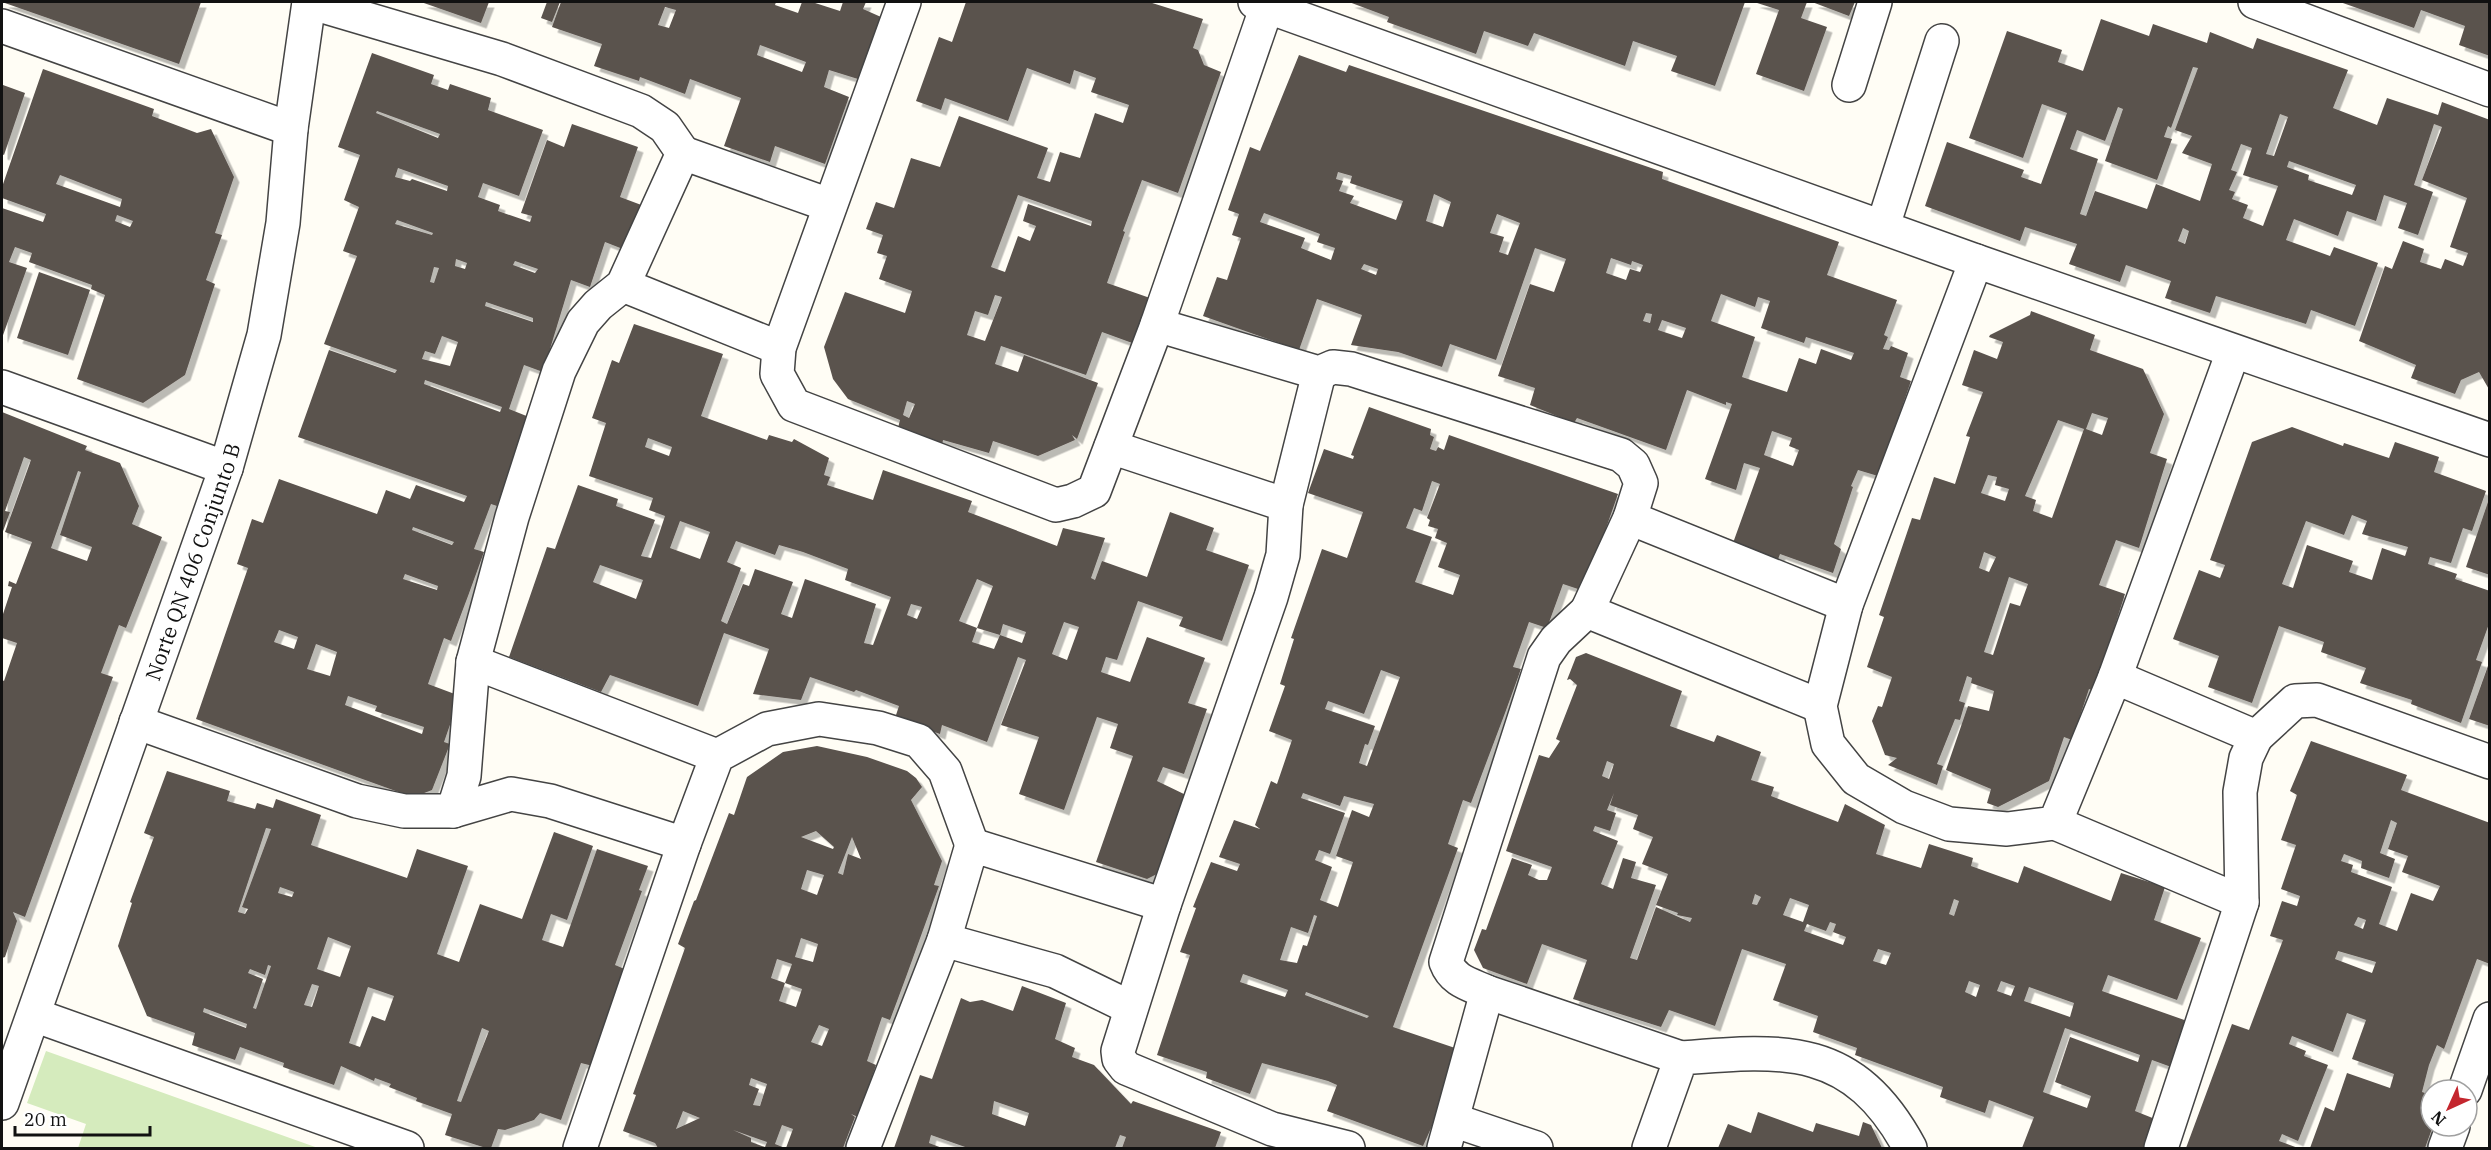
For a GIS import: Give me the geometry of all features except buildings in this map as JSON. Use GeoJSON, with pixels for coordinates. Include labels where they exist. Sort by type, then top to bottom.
{"type":"FeatureCollection","features":[{"type":"Feature","properties":{"kind":"street","name":"Norte QN 406 Conjunto B"},"geometry":{"type":"LineString","coordinates":[[2,1103],[226,468],[264,335],[283,223],[291,129],[309,2]]}},
{"type":"Feature","properties":{"kind":"street"},"geometry":{"type":"LineString","coordinates":[[309,2],[502,59],[641,111],[665,127],[683,153],[829,205]]}},
{"type":"Feature","properties":{"kind":"street"},"geometry":{"type":"LineString","coordinates":[[904,2],[779,348],[777,374],[794,405],[1056,505],[1094,491],[1156,325],[1261,4],[1976,261],[2490,440]]}},
{"type":"Feature","properties":{"kind":"street"},"geometry":{"type":"LineString","coordinates":[[1849,86],[1875,2]]}},
{"type":"Feature","properties":{"kind":"street"},"geometry":{"type":"LineString","coordinates":[[2255,2],[2490,90]]}},
{"type":"Feature","properties":{"kind":"street"},"geometry":{"type":"LineString","coordinates":[[2,26],[291,129]]}},
{"type":"Feature","properties":{"kind":"street"},"geometry":{"type":"LineString","coordinates":[[1883,226],[1942,41]]}},
{"type":"Feature","properties":{"kind":"street"},"geometry":{"type":"LineString","coordinates":[[453,811],[464,776],[473,663],[512,517],[560,371],[583,322],[598,305],[623,285],[683,153]]}},
{"type":"Feature","properties":{"kind":"street"},"geometry":{"type":"LineString","coordinates":[[1976,261],[1846,605],[1820,706],[1828,744],[1856,779],[1904,807],[1949,824],[2007,829],[2055,824],[2242,902]]}},
{"type":"Feature","properties":{"kind":"street"},"geometry":{"type":"LineString","coordinates":[[623,285],[779,348]]}},
{"type":"Feature","properties":{"kind":"street"},"geometry":{"type":"LineString","coordinates":[[1156,325],[1318,373],[1333,367],[1352,369],[1621,455],[1633,465],[1641,483],[1630,518],[1587,612],[1556,640],[1544,657],[1446,962],[1450,973],[1457,979],[1487,992],[1681,1058],[1755,1052],[1799,1055],[1844,1072],[1875,1097],[1895,1121],[1910,1149]]}},
{"type":"Feature","properties":{"kind":"street"},"geometry":{"type":"LineString","coordinates":[[2055,824],[2115,677],[2233,352]]}},
{"type":"Feature","properties":{"kind":"street"},"geometry":{"type":"LineString","coordinates":[[1318,373],[1286,505],[1283,555],[1164,905],[1118,1051],[1119,1059],[1126,1068],[1272,1129],[1348,1149]]}},
{"type":"Feature","properties":{"kind":"street"},"geometry":{"type":"LineString","coordinates":[[2,387],[226,468]]}},
{"type":"Feature","properties":{"kind":"street"},"geometry":{"type":"LineString","coordinates":[[1111,447],[1286,505]]}},
{"type":"Feature","properties":{"kind":"street"},"geometry":{"type":"LineString","coordinates":[[1630,518],[1846,605]]}},
{"type":"Feature","properties":{"kind":"street"},"geometry":{"type":"LineString","coordinates":[[1587,612],[1820,706]]}},
{"type":"Feature","properties":{"kind":"street"},"geometry":{"type":"LineString","coordinates":[[473,663],[717,756]]}},
{"type":"Feature","properties":{"kind":"street"},"geometry":{"type":"LineString","coordinates":[[2115,677],[2256,737]]}},
{"type":"Feature","properties":{"kind":"street"},"geometry":{"type":"LineString","coordinates":[[2161,1149],[2242,902],[2240,792],[2246,758],[2256,737],[2295,701],[2318,700],[2490,762]]}},
{"type":"Feature","properties":{"kind":"street"},"geometry":{"type":"LineString","coordinates":[[580,1149],[684,844],[717,756],[767,729],[819,719],[878,728],[919,741],[945,771],[972,845],[944,940],[863,1149]]}},
{"type":"Feature","properties":{"kind":"street"},"geometry":{"type":"LineString","coordinates":[[136,722],[357,801],[404,811],[453,811],[511,794],[550,801],[684,844]]}},
{"type":"Feature","properties":{"kind":"street"},"geometry":{"type":"LineString","coordinates":[[972,845],[1164,905]]}},
{"type":"Feature","properties":{"kind":"street"},"geometry":{"type":"LineString","coordinates":[[944,940],[1055,971],[1131,1008]]}},
{"type":"Feature","properties":{"kind":"street"},"geometry":{"type":"LineString","coordinates":[[1487,992],[1449,1134],[1536,1149]]}},
{"type":"Feature","properties":{"kind":"street"},"geometry":{"type":"LineString","coordinates":[[33,1015],[407,1149]]}},
{"type":"Feature","properties":{"kind":"street"},"geometry":{"type":"LineString","coordinates":[[2469,1078],[2490,1019]]}},
{"type":"Feature","properties":{"kind":"street"},"geometry":{"type":"LineString","coordinates":[[1649,1149],[1681,1058]]}},
{"type":"Feature","properties":{"kind":"green space"},"geometry":{"type":"Polygon","coordinates":[[[46,1051],[318,1148],[78,1148],[86,1124],[27,1103],[46,1051]]]}}]}
